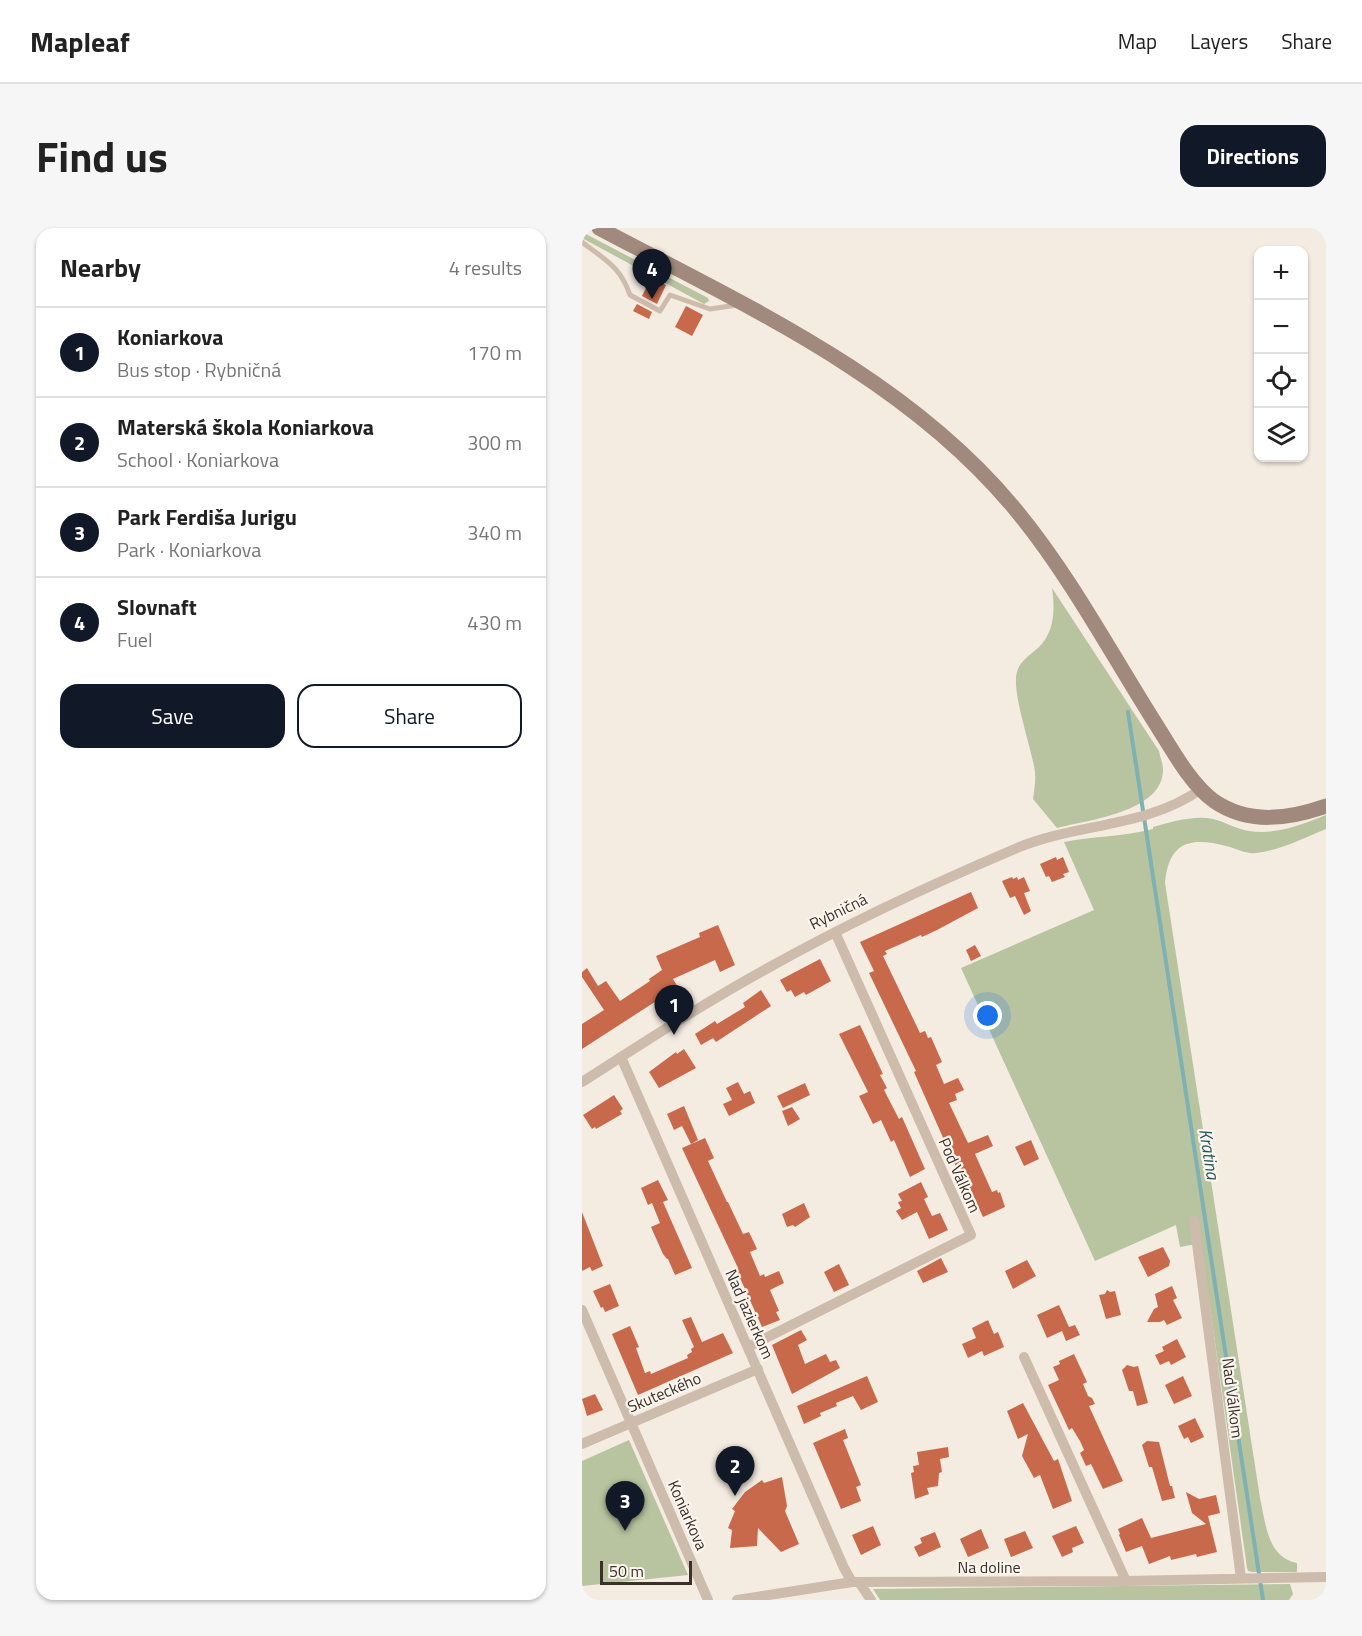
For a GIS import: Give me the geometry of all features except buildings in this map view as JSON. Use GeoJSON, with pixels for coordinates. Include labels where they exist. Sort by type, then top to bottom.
{"type":"FeatureCollection","features":[{"type":"Feature","properties":{"kind":"main road"},"geometry":{"type":"LineString","coordinates":[[599,228],[799,334],[882,388],[944,436],[992,483],[1048,552],[1169,744],[1201,789],[1215,802],[1252,817],[1279,818],[1326,806]]}},
{"type":"Feature","properties":{"kind":"street","name":"Rybničná"},"geometry":{"type":"LineString","coordinates":[[582,1082],[758,974],[836,932],[1038,839],[1159,812],[1201,789]]}},
{"type":"Feature","properties":{"kind":"street","name":"Pod Válkom"},"geometry":{"type":"LineString","coordinates":[[748,1347],[970,1235],[836,932]]}},
{"type":"Feature","properties":{"kind":"street","name":"Nad jazierkom"},"geometry":{"type":"LineString","coordinates":[[621,1057],[844,1568],[871,1600]]}},
{"type":"Feature","properties":{"kind":"street","name":"Nad Válkom"},"geometry":{"type":"LineString","coordinates":[[1194,1221],[1245,1578]]}},
{"type":"Feature","properties":{"kind":"street","name":"Koniarkova"},"geometry":{"type":"LineString","coordinates":[[582,1311],[708,1600]]}},
{"type":"Feature","properties":{"kind":"street"},"geometry":{"type":"LineString","coordinates":[[1024,1357],[1126,1581]]}},
{"type":"Feature","properties":{"kind":"street","name":"Skuteckého"},"geometry":{"type":"LineString","coordinates":[[582,1444],[758,1369]]}},
{"type":"Feature","properties":{"kind":"street","name":"Na doline"},"geometry":{"type":"LineString","coordinates":[[737,1600],[856,1582],[1126,1581],[1326,1576]]}},
{"type":"Feature","properties":{"kind":"lane"},"geometry":{"type":"LineString","coordinates":[[582,242],[618,270],[630,295],[660,311],[670,295],[710,309],[743,304]]}},
{"type":"Feature","properties":{"kind":"green space"},"geometry":{"type":"Polygon","coordinates":[[[582,232],[708,298],[709,301],[704,304],[582,238],[582,232]]]}},
{"type":"Feature","properties":{"kind":"green space"},"geometry":{"type":"Polygon","coordinates":[[[1052,588],[1159,751],[1163,769],[1160,784],[1151,795],[1138,804],[1122,812],[1057,828],[1033,799],[1035,772],[1019,706],[1016,681],[1020,665],[1044,642],[1051,628],[1052,588]]]}},
{"type":"Feature","properties":{"kind":"green space"},"geometry":{"type":"Polygon","coordinates":[[[1326,815],[1326,829],[1292,843],[1256,853],[1205,842],[1185,845],[1172,857],[1167,868],[1165,883],[1260,1498],[1266,1528],[1274,1547],[1287,1560],[1297,1563],[1297,1572],[1252,1572],[1247,1568],[1201,1243],[1180,1247],[1176,1225],[1095,1261],[961,968],[1094,910],[1064,842],[1142,832],[1191,818],[1213,819],[1240,829],[1269,832],[1298,826],[1326,815]]]}},
{"type":"Feature","properties":{"kind":"green space"},"geometry":{"type":"Polygon","coordinates":[[[629,1440],[688,1575],[582,1586],[582,1461],[629,1440]]]}},
{"type":"Feature","properties":{"kind":"green space"},"geometry":{"type":"Polygon","coordinates":[[[1290,1584],[1293,1594],[1289,1600],[880,1600],[873,1589],[1290,1584]]]}},
{"type":"Feature","properties":{"kind":"waterway","name":"Kratina"},"geometry":{"type":"LineString","coordinates":[[1128,712],[1263,1600]]}},
{"type":"Feature","properties":{"kind":"place","name":"Slovnaft"},"geometry":{"type":"Point","coordinates":[652,299]}},
{"type":"Feature","properties":{"kind":"place","name":"Koniarkova"},"geometry":{"type":"Point","coordinates":[674,1035]}},
{"type":"Feature","properties":{"kind":"place","name":"Materská škola Koniarkova"},"geometry":{"type":"Point","coordinates":[735,1496]}},
{"type":"Feature","properties":{"kind":"place","name":"Park Ferdiša Jurigu"},"geometry":{"type":"Point","coordinates":[625,1531]}}]}
